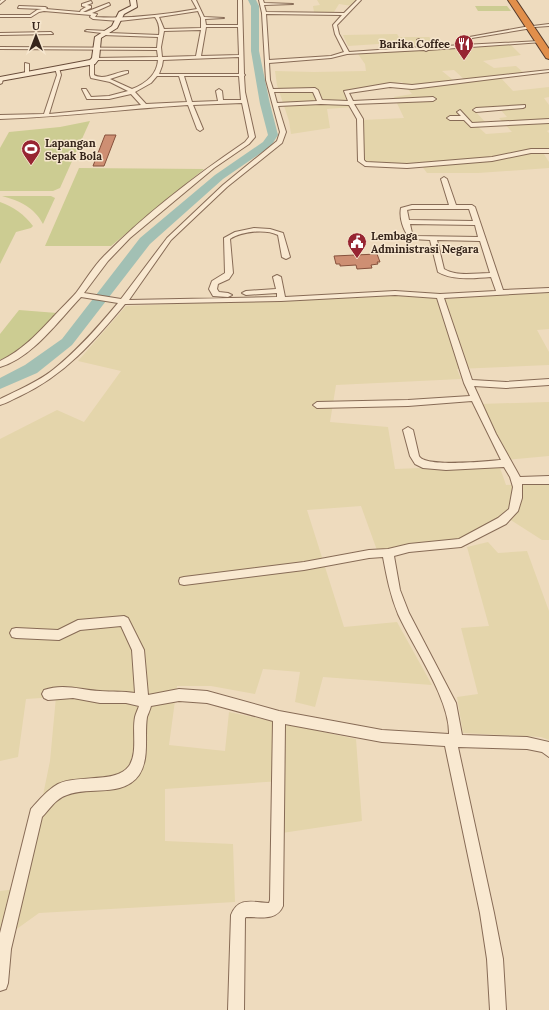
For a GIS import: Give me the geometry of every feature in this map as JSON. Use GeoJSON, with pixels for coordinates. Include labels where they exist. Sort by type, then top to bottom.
{"type":"FeatureCollection","features":[{"type":"Feature","properties":{"kind":"highway"},"geometry":{"type":"LineString","coordinates":[[515,2],[539,29],[549,46]]}},
{"type":"Feature","properties":{"kind":"highway"},"geometry":{"type":"LineString","coordinates":[[539,29],[540,42],[549,56]]}},
{"type":"Feature","properties":{"kind":"street"},"geometry":{"type":"LineString","coordinates":[[0,3],[3,0]]}},
{"type":"Feature","properties":{"kind":"street"},"geometry":{"type":"LineString","coordinates":[[126,72],[105,79],[98,79],[92,76],[98,37],[115,27],[121,13],[133,8],[134,0]]}},
{"type":"Feature","properties":{"kind":"street"},"geometry":{"type":"LineString","coordinates":[[194,0],[203,18],[204,27],[198,57]]}},
{"type":"Feature","properties":{"kind":"street"},"geometry":{"type":"LineString","coordinates":[[0,364],[13,358],[31,345],[83,295],[86,283],[105,259],[128,237],[188,186],[250,140],[252,133],[242,92],[243,72],[240,0]]}},
{"type":"Feature","properties":{"kind":"street"},"geometry":{"type":"LineString","coordinates":[[347,54],[337,34],[335,25],[359,0]]}},
{"type":"Feature","properties":{"kind":"street"},"geometry":{"type":"LineString","coordinates":[[78,12],[90,7],[83,5],[91,2]]}},
{"type":"Feature","properties":{"kind":"street"},"geometry":{"type":"LineString","coordinates":[[0,402],[26,390],[56,372],[95,335],[169,239],[225,186],[280,142],[284,132],[268,80],[264,13],[261,2],[291,4]]}},
{"type":"Feature","properties":{"kind":"street"},"geometry":{"type":"LineString","coordinates":[[88,13],[109,4]]}},
{"type":"Feature","properties":{"kind":"street"},"geometry":{"type":"LineString","coordinates":[[19,7],[46,8],[44,10]]}},
{"type":"Feature","properties":{"kind":"street"},"geometry":{"type":"LineString","coordinates":[[287,9],[311,9],[311,13]]}},
{"type":"Feature","properties":{"kind":"street"},"geometry":{"type":"LineString","coordinates":[[0,16],[31,16],[38,11],[44,10],[88,13],[95,14],[92,17],[93,18],[119,20],[200,10]]}},
{"type":"Feature","properties":{"kind":"street"},"geometry":{"type":"LineString","coordinates":[[264,13],[346,14]]}},
{"type":"Feature","properties":{"kind":"street"},"geometry":{"type":"LineString","coordinates":[[324,21],[326,13]]}},
{"type":"Feature","properties":{"kind":"street"},"geometry":{"type":"LineString","coordinates":[[10,22],[12,16]]}},
{"type":"Feature","properties":{"kind":"street"},"geometry":{"type":"LineString","coordinates":[[84,90],[92,99],[121,94],[132,91],[146,84],[156,74],[161,64],[158,49],[163,30],[161,22],[156,16]]}},
{"type":"Feature","properties":{"kind":"street"},"geometry":{"type":"LineString","coordinates":[[203,18],[222,18]]}},
{"type":"Feature","properties":{"kind":"street"},"geometry":{"type":"LineString","coordinates":[[539,29],[547,25]]}},
{"type":"Feature","properties":{"kind":"street"},"geometry":{"type":"LineString","coordinates":[[466,38],[539,29],[547,25]]}},
{"type":"Feature","properties":{"kind":"street"},"geometry":{"type":"LineString","coordinates":[[163,30],[241,26]]}},
{"type":"Feature","properties":{"kind":"street"},"geometry":{"type":"LineString","coordinates":[[5,27],[1,34],[0,48],[158,49]]}},
{"type":"Feature","properties":{"kind":"street"},"geometry":{"type":"LineString","coordinates":[[88,31],[161,36]]}},
{"type":"Feature","properties":{"kind":"street"},"geometry":{"type":"LineString","coordinates":[[1,34],[51,33]]}},
{"type":"Feature","properties":{"kind":"street"},"geometry":{"type":"LineString","coordinates":[[419,40],[426,50]]}},
{"type":"Feature","properties":{"kind":"street"},"geometry":{"type":"LineString","coordinates":[[267,62],[347,54],[406,53],[426,50],[540,42]]}},
{"type":"Feature","properties":{"kind":"street"},"geometry":{"type":"LineString","coordinates":[[0,80],[94,61],[242,56]]}},
{"type":"Feature","properties":{"kind":"street"},"geometry":{"type":"LineString","coordinates":[[27,64],[27,75]]}},
{"type":"Feature","properties":{"kind":"street"},"geometry":{"type":"LineString","coordinates":[[46,116],[59,75],[57,68]]}},
{"type":"Feature","properties":{"kind":"street"},"geometry":{"type":"LineString","coordinates":[[218,70],[243,72]]}},
{"type":"Feature","properties":{"kind":"street"},"geometry":{"type":"LineString","coordinates":[[549,71],[412,87],[390,85],[349,90],[346,92],[360,119],[360,154],[361,161],[365,164],[419,166],[458,160],[492,159],[531,151],[549,151]]}},
{"type":"Feature","properties":{"kind":"street"},"geometry":{"type":"LineString","coordinates":[[156,74],[181,75],[243,72]]}},
{"type":"Feature","properties":{"kind":"street"},"geometry":{"type":"LineString","coordinates":[[181,75],[194,117],[200,129]]}},
{"type":"Feature","properties":{"kind":"street"},"geometry":{"type":"LineString","coordinates":[[105,79],[132,91],[140,99],[144,106]]}},
{"type":"Feature","properties":{"kind":"street"},"geometry":{"type":"LineString","coordinates":[[271,91],[315,90],[319,101],[322,102]]}},
{"type":"Feature","properties":{"kind":"street"},"geometry":{"type":"LineString","coordinates":[[219,91],[221,103]]}},
{"type":"Feature","properties":{"kind":"street"},"geometry":{"type":"LineString","coordinates":[[275,106],[322,102],[351,103],[433,100]]}},
{"type":"Feature","properties":{"kind":"street"},"geometry":{"type":"LineString","coordinates":[[518,100],[528,111]]}},
{"type":"Feature","properties":{"kind":"street"},"geometry":{"type":"LineString","coordinates":[[0,117],[46,116],[144,106],[244,102]]}},
{"type":"Feature","properties":{"kind":"street"},"geometry":{"type":"LineString","coordinates":[[476,110],[523,106]]}},
{"type":"Feature","properties":{"kind":"street"},"geometry":{"type":"LineString","coordinates":[[460,112],[464,118],[473,125],[549,121]]}},
{"type":"Feature","properties":{"kind":"street"},"geometry":{"type":"LineString","coordinates":[[532,116],[536,122]]}},
{"type":"Feature","properties":{"kind":"street"},"geometry":{"type":"LineString","coordinates":[[450,118],[464,118]]}},
{"type":"Feature","properties":{"kind":"street"},"geometry":{"type":"LineString","coordinates":[[444,179],[453,207]]}},
{"type":"Feature","properties":{"kind":"street"},"geometry":{"type":"LineString","coordinates":[[482,239],[416,238],[411,236],[405,222],[403,209],[405,207],[472,207],[476,223],[482,239],[500,292]]}},
{"type":"Feature","properties":{"kind":"street"},"geometry":{"type":"LineString","coordinates":[[405,222],[476,223]]}},
{"type":"Feature","properties":{"kind":"street"},"geometry":{"type":"LineString","coordinates":[[286,257],[281,234],[275,231],[265,230],[231,234],[227,238],[229,273],[226,277],[215,283],[213,289],[216,294],[223,295],[395,293],[440,296],[549,290]]}},
{"type":"Feature","properties":{"kind":"street"},"geometry":{"type":"LineString","coordinates":[[433,238],[441,270],[444,273],[494,274]]}},
{"type":"Feature","properties":{"kind":"street"},"geometry":{"type":"LineString","coordinates":[[277,277],[280,295]]}},
{"type":"Feature","properties":{"kind":"street"},"geometry":{"type":"LineString","coordinates":[[83,295],[120,301],[280,295]]}},
{"type":"Feature","properties":{"kind":"street"},"geometry":{"type":"LineString","coordinates":[[184,581],[304,566],[369,554],[388,553],[409,548],[461,543],[502,521],[513,511],[517,498],[518,487],[516,481],[468,383],[440,296]]}},
{"type":"Feature","properties":{"kind":"street"},"geometry":{"type":"LineString","coordinates":[[468,383],[506,385],[549,382]]}},
{"type":"Feature","properties":{"kind":"street"},"geometry":{"type":"LineString","coordinates":[[317,405],[408,403],[475,398]]}},
{"type":"Feature","properties":{"kind":"street"},"geometry":{"type":"LineString","coordinates":[[408,430],[416,458],[419,463],[423,465],[436,466],[507,463]]}},
{"type":"Feature","properties":{"kind":"street"},"geometry":{"type":"LineString","coordinates":[[516,481],[549,480]]}},
{"type":"Feature","properties":{"kind":"street"},"geometry":{"type":"LineString","coordinates":[[388,553],[394,590],[404,614],[450,704],[454,740],[495,959],[498,1010]]}},
{"type":"Feature","properties":{"kind":"street"},"geometry":{"type":"LineString","coordinates":[[0,983],[2,950],[36,814],[49,799],[62,789],[78,784],[111,783],[126,778],[134,770],[139,756],[141,717],[144,701],[138,650],[124,622],[78,624],[59,635],[16,633]]}},
{"type":"Feature","properties":{"kind":"street"},"geometry":{"type":"LineString","coordinates":[[48,694],[73,692],[100,697],[126,697],[144,701],[179,695],[207,697],[279,717],[382,736],[473,742],[527,743],[546,747],[549,750]]}},
{"type":"Feature","properties":{"kind":"street"},"geometry":{"type":"LineString","coordinates":[[236,1010],[238,915],[243,909],[272,910],[276,906],[277,900],[279,717]]}},
{"type":"Feature","properties":{"kind":"shaded area"},"geometry":{"type":"Polygon","coordinates":[[[317,0],[357,0],[352,6],[339,4],[334,12],[314,12],[313,6],[320,5],[317,0]]]}},
{"type":"Feature","properties":{"kind":"shaded area"},"geometry":{"type":"Polygon","coordinates":[[[397,34],[399,37],[429,37],[445,49],[491,44],[510,44],[521,55],[483,61],[494,68],[516,66],[525,74],[500,77],[513,91],[549,87],[549,97],[544,98],[549,105],[549,130],[547,131],[549,133],[549,151],[542,151],[549,162],[549,168],[478,173],[427,173],[421,165],[368,163],[362,159],[363,120],[404,118],[394,97],[412,94],[402,82],[345,91],[353,107],[327,109],[330,128],[291,134],[289,121],[277,85],[275,71],[366,71],[365,64],[358,54],[408,51],[409,42],[348,46],[343,35],[397,34]],[[454,70],[442,71],[458,84],[467,82],[454,70]],[[499,108],[475,111],[487,124],[476,125],[486,134],[512,132],[499,118],[507,117],[499,108]]]}},
{"type":"Feature","properties":{"kind":"shaded area"},"geometry":{"type":"Polygon","coordinates":[[[549,293],[549,329],[537,330],[549,352],[549,365],[457,369],[461,379],[336,385],[330,422],[388,427],[395,469],[499,465],[506,485],[549,483],[549,540],[542,540],[503,515],[464,540],[378,553],[361,506],[307,510],[344,627],[397,622],[432,685],[323,677],[315,707],[295,702],[300,672],[263,669],[255,694],[211,686],[177,686],[169,745],[225,751],[229,712],[356,739],[362,821],[282,833],[281,781],[165,789],[165,841],[233,844],[235,902],[39,913],[0,941],[0,891],[24,888],[50,761],[56,697],[26,699],[18,757],[0,761],[0,439],[57,410],[84,422],[121,371],[78,361],[126,306],[382,295],[448,299],[492,294],[549,293]]]}},
{"type":"Feature","properties":{"kind":"shaded area"},"geometry":{"type":"Polygon","coordinates":[[[549,402],[549,456],[506,460],[479,404],[549,402]]]}},
{"type":"Feature","properties":{"kind":"shaded area"},"geometry":{"type":"Polygon","coordinates":[[[488,542],[498,553],[527,551],[549,611],[549,740],[541,737],[463,733],[457,697],[478,694],[461,628],[489,626],[467,547],[488,542]]]}},
{"type":"Feature","properties":{"kind":"green space"},"geometry":{"type":"Polygon","coordinates":[[[475,6],[507,6],[511,11],[478,11],[475,6]]]}},
{"type":"Feature","properties":{"kind":"green space","name":"Lapangan Sepak Bola"},"geometry":{"type":"Polygon","coordinates":[[[90,121],[60,188],[53,191],[0,191],[0,148],[9,132],[60,127],[90,121]]]}},
{"type":"Feature","properties":{"kind":"green space"},"geometry":{"type":"Polygon","coordinates":[[[79,168],[204,169],[111,246],[45,246],[79,168]]]}},
{"type":"Feature","properties":{"kind":"green space"},"geometry":{"type":"Polygon","coordinates":[[[2,196],[51,196],[55,198],[43,224],[31,209],[15,200],[2,196]]]}},
{"type":"Feature","properties":{"kind":"green space"},"geometry":{"type":"Polygon","coordinates":[[[0,202],[18,211],[33,226],[31,228],[16,232],[0,264],[0,202]]]}},
{"type":"Feature","properties":{"kind":"green space"},"geometry":{"type":"Polygon","coordinates":[[[19,310],[57,313],[38,334],[24,346],[0,360],[0,334],[19,310]]]}},
{"type":"Feature","properties":{"kind":"building"},"geometry":{"type":"Polygon","coordinates":[[[105,135],[116,135],[104,166],[93,166],[105,135]]]}},
{"type":"Feature","properties":{"kind":"building","name":"Lembaga Administrasi Negara"},"geometry":{"type":"Polygon","coordinates":[[[377,254],[380,262],[377,262],[378,264],[371,265],[372,268],[357,269],[356,265],[340,266],[340,264],[336,264],[334,256],[377,254]]]}},
{"type":"Feature","properties":{"kind":"waterway"},"geometry":{"type":"LineString","coordinates":[[0,384],[31,369],[67,342],[145,241],[219,177],[267,144],[273,135],[258,71],[255,51],[255,6],[252,0]]}},
{"type":"Feature","properties":{"kind":"place","name":"Barika Coffee"},"geometry":{"type":"Point","coordinates":[464,61]}},
{"type":"Feature","properties":{"kind":"place","name":"Lapangan Sepak Bola"},"geometry":{"type":"Point","coordinates":[31,166]}},
{"type":"Feature","properties":{"kind":"place","name":"Lembaga Administrasi Negara"},"geometry":{"type":"Point","coordinates":[357,259]}}]}
